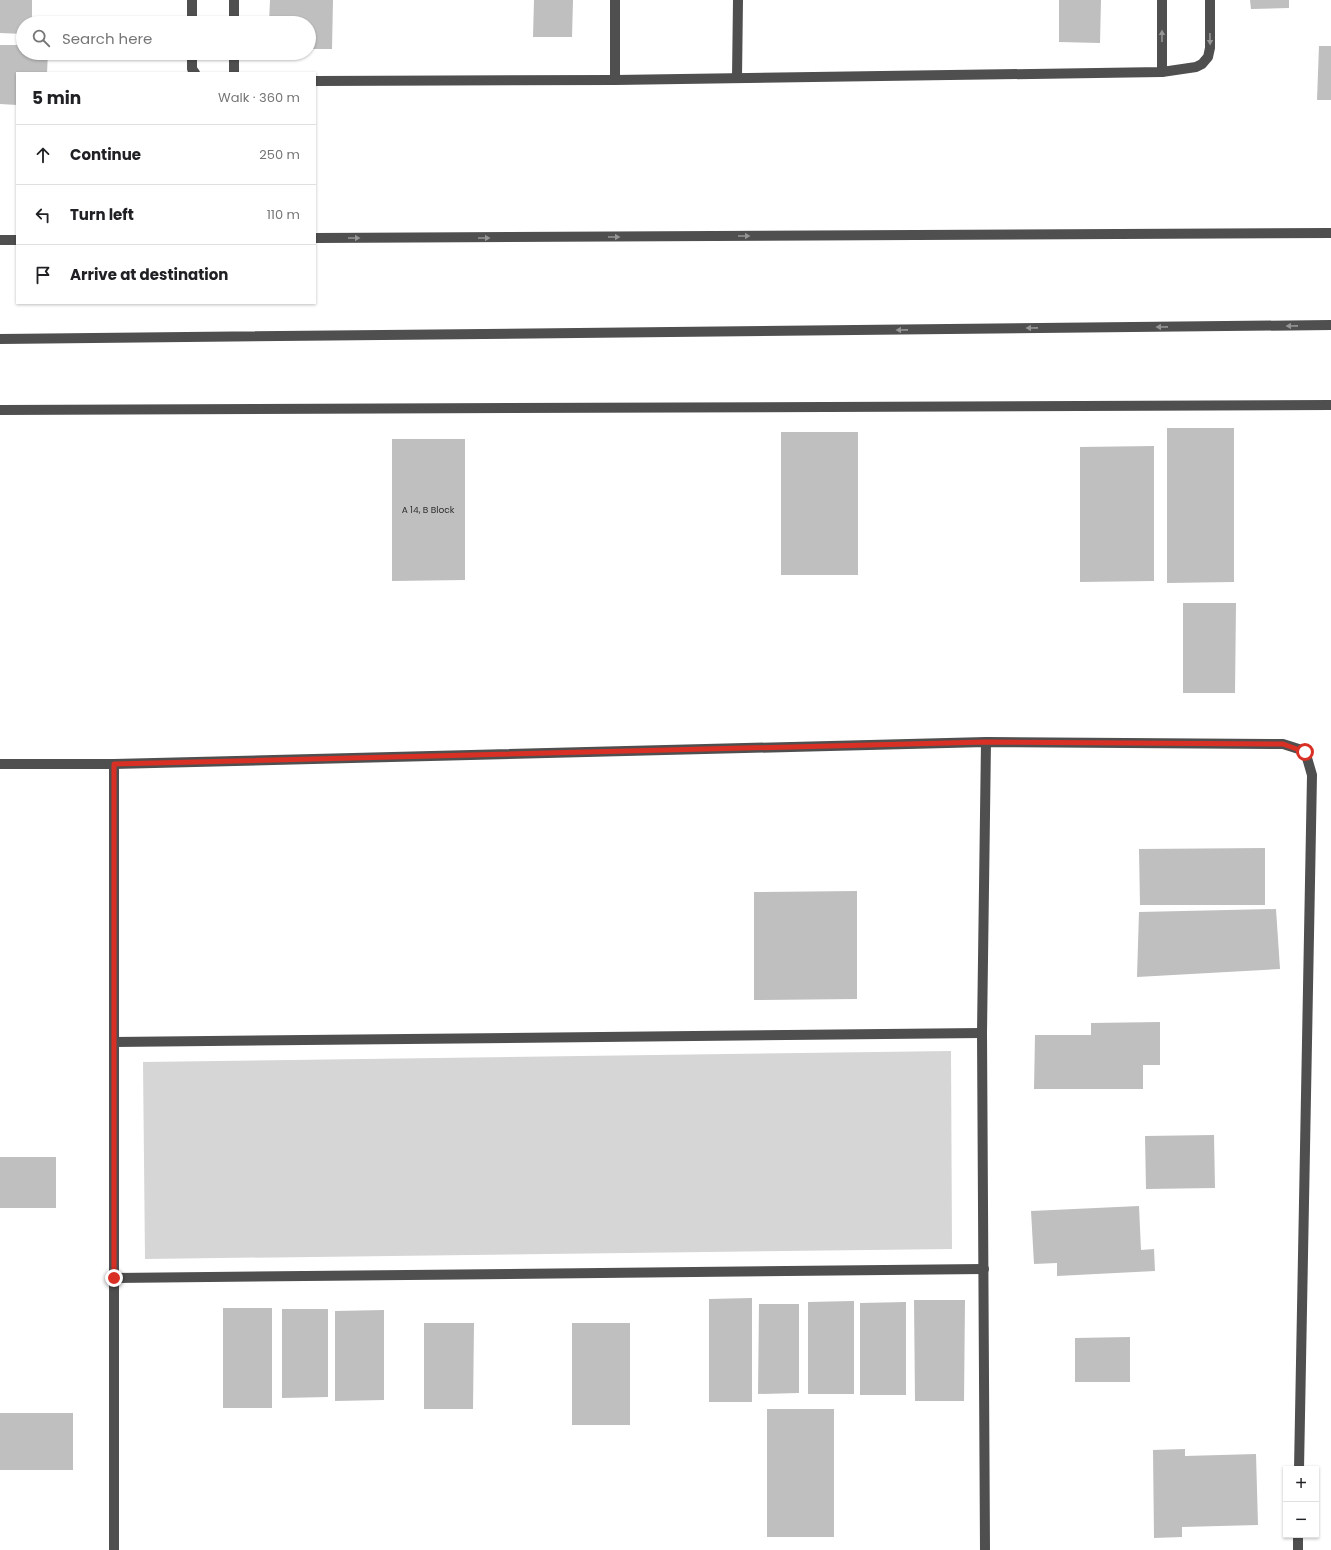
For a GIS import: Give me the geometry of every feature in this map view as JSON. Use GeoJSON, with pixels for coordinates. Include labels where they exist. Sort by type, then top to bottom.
{"type":"FeatureCollection","features":[{"type":"Feature","properties":{"kind":"street"},"geometry":{"type":"LineString","coordinates":[[192,0],[192,16]]}},
{"type":"Feature","properties":{"kind":"street"},"geometry":{"type":"LineString","coordinates":[[234,0],[234,16]]}},
{"type":"Feature","properties":{"kind":"street"},"geometry":{"type":"LineString","coordinates":[[615,0],[615,80]]}},
{"type":"Feature","properties":{"kind":"street"},"geometry":{"type":"LineString","coordinates":[[737,78],[738,0]]}},
{"type":"Feature","properties":{"kind":"street"},"geometry":{"type":"LineString","coordinates":[[1162,0],[1162,72]]}},
{"type":"Feature","properties":{"kind":"street"},"geometry":{"type":"LineString","coordinates":[[316,81],[615,80],[1162,72],[1196,67],[1202,64],[1208,57],[1210,48],[1210,0]]}},
{"type":"Feature","properties":{"kind":"street"},"geometry":{"type":"LineString","coordinates":[[192,60],[192,69],[194,72]]}},
{"type":"Feature","properties":{"kind":"street"},"geometry":{"type":"LineString","coordinates":[[234,60],[234,72]]}},
{"type":"Feature","properties":{"kind":"street"},"geometry":{"type":"LineString","coordinates":[[316,238],[1331,233]]}},
{"type":"Feature","properties":{"kind":"street"},"geometry":{"type":"LineString","coordinates":[[0,240],[16,240]]}},
{"type":"Feature","properties":{"kind":"street"},"geometry":{"type":"LineString","coordinates":[[0,339],[1331,325]]}},
{"type":"Feature","properties":{"kind":"street"},"geometry":{"type":"LineString","coordinates":[[0,410],[1331,405]]}},
{"type":"Feature","properties":{"kind":"street"},"geometry":{"type":"LineString","coordinates":[[985,1550],[982,1033],[986,742]]}},
{"type":"Feature","properties":{"kind":"street"},"geometry":{"type":"LineString","coordinates":[[0,764],[114,764],[986,742],[1283,744],[1305,752],[1312,775],[1299,1466]]}},
{"type":"Feature","properties":{"kind":"street"},"geometry":{"type":"LineString","coordinates":[[114,764],[114,1550]]}},
{"type":"Feature","properties":{"kind":"street"},"geometry":{"type":"LineString","coordinates":[[114,1042],[982,1033]]}},
{"type":"Feature","properties":{"kind":"street"},"geometry":{"type":"LineString","coordinates":[[114,1278],[984,1269]]}},
{"type":"Feature","properties":{"kind":"street"},"geometry":{"type":"LineString","coordinates":[[1298,1538],[1298,1550]]}},
{"type":"Feature","properties":{"kind":"shaded area"},"geometry":{"type":"Polygon","coordinates":[[[951,1051],[952,1249],[145,1259],[143,1062],[951,1051]]]}},
{"type":"Feature","properties":{"kind":"building"},"geometry":{"type":"Polygon","coordinates":[[[0,0],[32,0],[32,16],[16,16],[16,34],[0,33],[0,0]]]}},
{"type":"Feature","properties":{"kind":"building"},"geometry":{"type":"Polygon","coordinates":[[[270,0],[333,0],[332,49],[316,49],[316,16],[269,16],[270,0]]]}},
{"type":"Feature","properties":{"kind":"building"},"geometry":{"type":"Polygon","coordinates":[[[534,0],[573,0],[572,37],[533,37],[534,0]]]}},
{"type":"Feature","properties":{"kind":"building"},"geometry":{"type":"Polygon","coordinates":[[[1059,0],[1101,0],[1100,43],[1059,42],[1059,0]]]}},
{"type":"Feature","properties":{"kind":"building"},"geometry":{"type":"Polygon","coordinates":[[[1250,0],[1289,0],[1289,8],[1251,9],[1250,0]]]}},
{"type":"Feature","properties":{"kind":"building"},"geometry":{"type":"Polygon","coordinates":[[[0,45],[16,45],[16,60],[48,60],[47,72],[16,72],[16,105],[0,104],[0,45]]]}},
{"type":"Feature","properties":{"kind":"building"},"geometry":{"type":"Polygon","coordinates":[[[1319,46],[1331,46],[1331,100],[1317,100],[1319,46]]]}},
{"type":"Feature","properties":{"kind":"building"},"geometry":{"type":"Polygon","coordinates":[[[1167,428],[1234,428],[1234,582],[1167,583],[1167,428]]]}},
{"type":"Feature","properties":{"kind":"building"},"geometry":{"type":"Polygon","coordinates":[[[781,432],[858,432],[858,575],[781,575],[781,432]]]}},
{"type":"Feature","properties":{"kind":"building"},"geometry":{"type":"Polygon","coordinates":[[[392,439],[465,439],[465,580],[392,581],[392,439]]]}},
{"type":"Feature","properties":{"kind":"building"},"geometry":{"type":"Polygon","coordinates":[[[1154,446],[1154,581],[1080,582],[1080,447],[1154,446]]]}},
{"type":"Feature","properties":{"kind":"building"},"geometry":{"type":"Polygon","coordinates":[[[1183,603],[1236,603],[1235,693],[1183,693],[1183,603]]]}},
{"type":"Feature","properties":{"kind":"building"},"geometry":{"type":"Polygon","coordinates":[[[1265,848],[1265,905],[1140,905],[1139,849],[1265,848]]]}},
{"type":"Feature","properties":{"kind":"building"},"geometry":{"type":"Polygon","coordinates":[[[857,891],[857,999],[754,1000],[754,892],[857,891]]]}},
{"type":"Feature","properties":{"kind":"building"},"geometry":{"type":"Polygon","coordinates":[[[1276,909],[1280,969],[1137,977],[1139,912],[1276,909]]]}},
{"type":"Feature","properties":{"kind":"building"},"geometry":{"type":"Polygon","coordinates":[[[1160,1022],[1160,1065],[1143,1065],[1143,1089],[1034,1089],[1035,1035],[1091,1035],[1091,1023],[1160,1022]]]}},
{"type":"Feature","properties":{"kind":"building"},"geometry":{"type":"Polygon","coordinates":[[[1214,1135],[1215,1188],[1146,1189],[1145,1136],[1214,1135]]]}},
{"type":"Feature","properties":{"kind":"building"},"geometry":{"type":"Polygon","coordinates":[[[0,1157],[56,1157],[56,1208],[0,1208],[0,1157]]]}},
{"type":"Feature","properties":{"kind":"building"},"geometry":{"type":"Polygon","coordinates":[[[1139,1206],[1141,1250],[1154,1249],[1155,1271],[1057,1276],[1057,1263],[1034,1264],[1031,1211],[1139,1206]]]}},
{"type":"Feature","properties":{"kind":"building"},"geometry":{"type":"Polygon","coordinates":[[[752,1298],[752,1402],[709,1402],[709,1299],[752,1298]]]}},
{"type":"Feature","properties":{"kind":"building"},"geometry":{"type":"Polygon","coordinates":[[[914,1300],[965,1300],[964,1401],[915,1401],[914,1300]]]}},
{"type":"Feature","properties":{"kind":"building"},"geometry":{"type":"Polygon","coordinates":[[[854,1301],[854,1394],[808,1394],[808,1302],[854,1301]]]}},
{"type":"Feature","properties":{"kind":"building"},"geometry":{"type":"Polygon","coordinates":[[[906,1302],[906,1395],[860,1395],[860,1303],[906,1302]]]}},
{"type":"Feature","properties":{"kind":"building"},"geometry":{"type":"Polygon","coordinates":[[[759,1304],[799,1304],[799,1393],[758,1394],[759,1304]]]}},
{"type":"Feature","properties":{"kind":"building"},"geometry":{"type":"Polygon","coordinates":[[[223,1308],[272,1308],[272,1408],[223,1408],[223,1308]]]}},
{"type":"Feature","properties":{"kind":"building"},"geometry":{"type":"Polygon","coordinates":[[[282,1309],[328,1309],[328,1397],[282,1398],[282,1309]]]}},
{"type":"Feature","properties":{"kind":"building"},"geometry":{"type":"Polygon","coordinates":[[[384,1310],[384,1400],[335,1401],[335,1311],[384,1310]]]}},
{"type":"Feature","properties":{"kind":"building"},"geometry":{"type":"Polygon","coordinates":[[[424,1323],[474,1323],[473,1409],[424,1409],[424,1323]]]}},
{"type":"Feature","properties":{"kind":"building"},"geometry":{"type":"Polygon","coordinates":[[[572,1323],[630,1323],[630,1425],[572,1425],[572,1323]]]}},
{"type":"Feature","properties":{"kind":"building"},"geometry":{"type":"Polygon","coordinates":[[[1130,1337],[1130,1382],[1075,1382],[1075,1338],[1130,1337]]]}},
{"type":"Feature","properties":{"kind":"building"},"geometry":{"type":"Polygon","coordinates":[[[767,1409],[834,1409],[834,1537],[767,1537],[767,1409]]]}},
{"type":"Feature","properties":{"kind":"building"},"geometry":{"type":"Polygon","coordinates":[[[0,1413],[73,1413],[73,1470],[0,1470],[0,1413]]]}},
{"type":"Feature","properties":{"kind":"building"},"geometry":{"type":"Polygon","coordinates":[[[1185,1449],[1185,1456],[1256,1454],[1258,1525],[1182,1527],[1182,1537],[1154,1538],[1153,1450],[1185,1449]]]}},
{"type":"Feature","properties":{"kind":"route"},"geometry":{"type":"LineString","coordinates":[[114,1278],[114,764],[986,742],[1283,744],[1305,752]]}}]}
